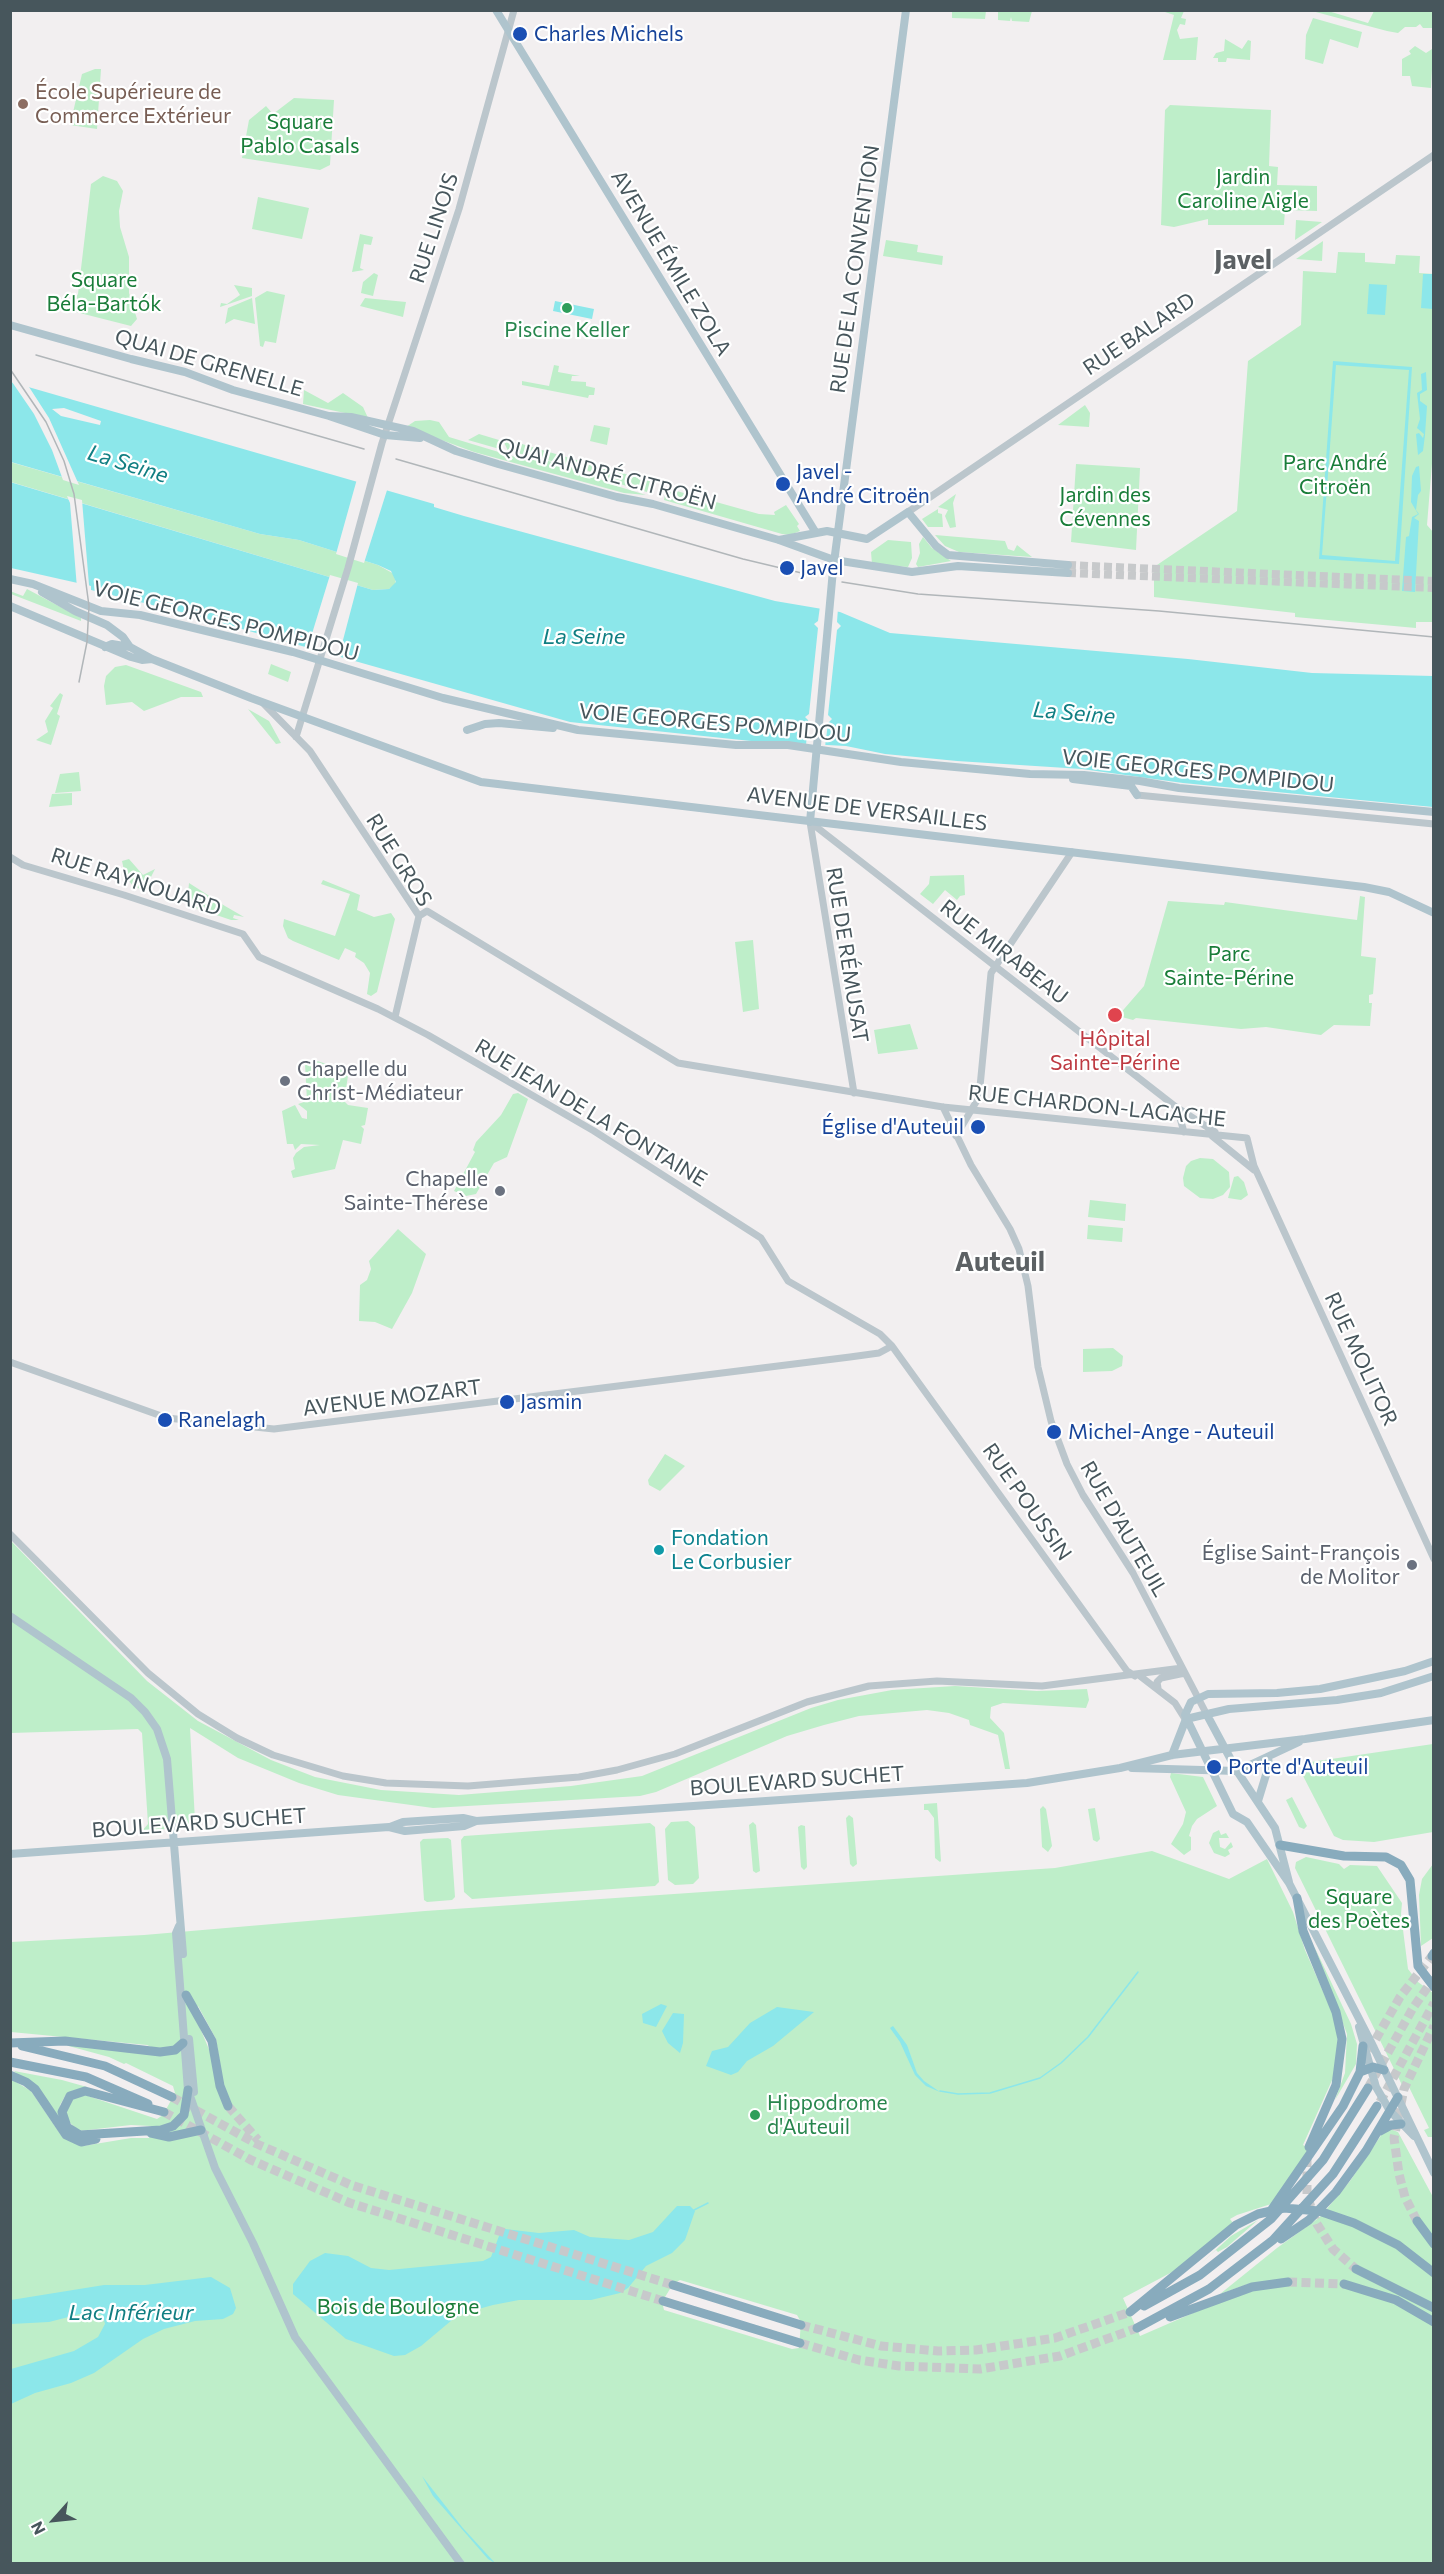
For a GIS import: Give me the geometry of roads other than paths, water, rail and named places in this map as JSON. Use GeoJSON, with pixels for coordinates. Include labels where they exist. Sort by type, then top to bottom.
{"type":"FeatureCollection","features":[{"type":"Feature","properties":{"kind":"highway"},"geometry":{"type":"LineString","coordinates":[[1280,1845],[1344,1856],[1386,1857],[1401,1865],[1410,1880],[1418,1966],[1434,1987]]}},
{"type":"Feature","properties":{"kind":"highway"},"geometry":{"type":"LineString","coordinates":[[1297,1898],[1303,1931],[1336,2012],[1342,2039],[1336,2085],[1309,2147],[1362,2070]]}},
{"type":"Feature","properties":{"kind":"highway"},"geometry":{"type":"LineString","coordinates":[[186,1995],[212,2041],[220,2086],[228,2106]]}},
{"type":"Feature","properties":{"kind":"highway"},"geometry":{"type":"LineString","coordinates":[[10,2043],[65,2041],[160,2052],[176,2050],[183,2043]]}},
{"type":"Feature","properties":{"kind":"highway"},"geometry":{"type":"LineString","coordinates":[[10,2043],[52,2051],[105,2066],[172,2097]]}},
{"type":"Feature","properties":{"kind":"highway"},"geometry":{"type":"LineString","coordinates":[[1240,2246],[1273,2209],[1329,2129],[1362,2070],[1363,2046]]}},
{"type":"Feature","properties":{"kind":"highway"},"geometry":{"type":"LineString","coordinates":[[10,2062],[86,2077],[115,2088],[164,2112],[85,2091],[74,2094],[65,2102],[63,2120],[73,2132],[83,2135],[146,2132],[168,2128],[177,2122],[186,2110],[188,2090]]}},
{"type":"Feature","properties":{"kind":"highway"},"geometry":{"type":"LineString","coordinates":[[1362,2070],[1384,2070]]}},
{"type":"Feature","properties":{"kind":"highway"},"geometry":{"type":"LineString","coordinates":[[10,2075],[26,2082],[34,2089],[63,2132],[70,2138],[88,2142],[116,2134]]}},
{"type":"Feature","properties":{"kind":"highway"},"geometry":{"type":"LineString","coordinates":[[1368,2088],[1342,2132],[1312,2174],[1271,2219],[1240,2246],[1189,2282],[1130,2312],[1236,2225],[1269,2210],[1302,2208],[1342,2218],[1383,2236],[1434,2272]]}},
{"type":"Feature","properties":{"kind":"highway"},"geometry":{"type":"LineString","coordinates":[[1288,2282],[1242,2290],[1137,2328],[1194,2299],[1301,2226],[1336,2192],[1378,2133],[1398,2097]]}},
{"type":"Feature","properties":{"kind":"highway"},"geometry":{"type":"LineString","coordinates":[[1249,2261],[1282,2232],[1321,2190],[1356,2142],[1377,2106]]}},
{"type":"Feature","properties":{"kind":"highway"},"geometry":{"type":"LineString","coordinates":[[1378,2133],[1388,2126],[1401,2124]]}},
{"type":"Feature","properties":{"kind":"highway"},"geometry":{"type":"LineString","coordinates":[[146,2132],[169,2137],[201,2130]]}},
{"type":"Feature","properties":{"kind":"highway"},"geometry":{"type":"LineString","coordinates":[[1417,2221],[1434,2244]]}},
{"type":"Feature","properties":{"kind":"highway"},"geometry":{"type":"LineString","coordinates":[[1356,2269],[1434,2308]]}},
{"type":"Feature","properties":{"kind":"highway"},"geometry":{"type":"LineString","coordinates":[[1344,2284],[1396,2300],[1434,2322]]}},
{"type":"Feature","properties":{"kind":"highway"},"geometry":{"type":"LineString","coordinates":[[673,2285],[801,2325]]}},
{"type":"Feature","properties":{"kind":"highway"},"geometry":{"type":"LineString","coordinates":[[663,2301],[800,2343]]}},
{"type":"Feature","properties":{"kind":"main road","name":"AVENUE ÉMILE ZOLA"},"geometry":{"type":"LineString","coordinates":[[496,10],[816,533]]}},
{"type":"Feature","properties":{"kind":"main road","name":"RUE DE LA CONVENTION"},"geometry":{"type":"LineString","coordinates":[[810,822],[832,570],[906,10]]}},
{"type":"Feature","properties":{"kind":"main road","name":"QUAI DE GRENELLE"},"geometry":{"type":"LineString","coordinates":[[10,325],[185,372],[233,390],[329,416],[385,435]]}},
{"type":"Feature","properties":{"kind":"main road","name":"QUAI DE GRENELLE"},"geometry":{"type":"LineString","coordinates":[[329,416],[351,417],[388,426]]}},
{"type":"Feature","properties":{"kind":"main road","name":"QUAI ANDRÉ CITROËN"},"geometry":{"type":"LineString","coordinates":[[388,426],[413,431],[426,439],[498,464],[779,540],[834,560],[912,572],[958,566],[1068,569],[948,555],[936,546],[908,512]]}},
{"type":"Feature","properties":{"kind":"main road","name":"QUAI ANDRÉ CITROËN"},"geometry":{"type":"LineString","coordinates":[[385,435],[426,439]]}},
{"type":"Feature","properties":{"kind":"main road","name":"RUE BALARD"},"geometry":{"type":"LineString","coordinates":[[864,539],[872,537],[908,512]]}},
{"type":"Feature","properties":{"kind":"main road","name":"QUAI ANDRÉ CITROËN"},"geometry":{"type":"LineString","coordinates":[[779,540],[816,533],[838,532],[864,539]]}},
{"type":"Feature","properties":{"kind":"main road"},"geometry":{"type":"LineString","coordinates":[[814,554],[811,544],[816,533]]}},
{"type":"Feature","properties":{"kind":"main road"},"geometry":{"type":"LineString","coordinates":[[14,579],[106,625],[123,637],[130,647]]}},
{"type":"Feature","properties":{"kind":"main road","name":"VOIE GEORGES POMPIDOU"},"geometry":{"type":"LineString","coordinates":[[14,579],[42,587],[101,611],[140,615],[293,652],[443,698],[578,730],[736,745],[788,746],[901,762],[1140,780],[1179,788],[1434,812]]}},
{"type":"Feature","properties":{"kind":"main road"},"geometry":{"type":"LineString","coordinates":[[10,606],[105,647],[142,660],[152,659]]}},
{"type":"Feature","properties":{"kind":"main road"},"geometry":{"type":"LineString","coordinates":[[105,647],[112,644],[130,647],[152,659]]}},
{"type":"Feature","properties":{"kind":"main road","name":"AVENUE DE VERSAILLES"},"geometry":{"type":"LineString","coordinates":[[152,659],[481,782],[1365,887],[1389,892],[1434,913]]}},
{"type":"Feature","properties":{"kind":"main road"},"geometry":{"type":"LineString","coordinates":[[467,730],[486,724],[499,723],[578,730]]}},
{"type":"Feature","properties":{"kind":"main road"},"geometry":{"type":"LineString","coordinates":[[1046,774],[1131,786],[1137,795]]}},
{"type":"Feature","properties":{"kind":"main road"},"geometry":{"type":"LineString","coordinates":[[10,1616],[131,1698],[153,1722],[162,1739],[167,1759],[179,1926],[197,2119]]}},
{"type":"Feature","properties":{"kind":"main road"},"geometry":{"type":"LineString","coordinates":[[1172,1755],[1186,1719],[1187,1707],[1198,1698],[1212,1694],[1277,1693],[1320,1689],[1406,1671],[1434,1661]]}},
{"type":"Feature","properties":{"kind":"main road"},"geometry":{"type":"LineString","coordinates":[[1186,1719],[1224,1710],[1337,1700],[1381,1693],[1434,1676]]}},
{"type":"Feature","properties":{"kind":"main road"},"geometry":{"type":"LineString","coordinates":[[1207,1715],[1237,1771],[1275,1828],[1289,1882],[1434,2173]]}},
{"type":"Feature","properties":{"kind":"main road"},"geometry":{"type":"LineString","coordinates":[[1186,1719],[1233,1814],[1247,1822],[1267,1849],[1278,1870],[1289,1882]]}},
{"type":"Feature","properties":{"kind":"main road","name":"BOULEVARD SUCHET"},"geometry":{"type":"LineString","coordinates":[[10,1854],[389,1827],[405,1831],[464,1826],[476,1821],[1027,1783],[1120,1768],[1189,1752],[1305,1739],[1434,1720]]}},
{"type":"Feature","properties":{"kind":"main road"},"geometry":{"type":"LineString","coordinates":[[1237,1771],[1305,1739]]}},
{"type":"Feature","properties":{"kind":"main road"},"geometry":{"type":"LineString","coordinates":[[1161,1768],[1170,1760],[1189,1752]]}},
{"type":"Feature","properties":{"kind":"main road"},"geometry":{"type":"LineString","coordinates":[[1258,1801],[1269,1765],[1268,1757]]}},
{"type":"Feature","properties":{"kind":"main road","name":"BOULEVARD SUCHET"},"geometry":{"type":"LineString","coordinates":[[1120,1768],[1237,1771]]}},
{"type":"Feature","properties":{"kind":"main road"},"geometry":{"type":"LineString","coordinates":[[179,1926],[176,1934],[188,2090],[215,2168],[253,2242],[295,2337],[461,2564]]}},
{"type":"Feature","properties":{"kind":"main road"},"geometry":{"type":"LineString","coordinates":[[1356,2017],[1363,2046]]}},
{"type":"Feature","properties":{"kind":"main road"},"geometry":{"type":"LineString","coordinates":[[1362,2070],[1376,2087],[1390,2111],[1417,2139]]}},
{"type":"Feature","properties":{"kind":"street","name":"RUE LINOIS"},"geometry":{"type":"LineString","coordinates":[[296,736],[385,435],[459,209],[514,10]]}},
{"type":"Feature","properties":{"kind":"street","name":"RUE BALARD"},"geometry":{"type":"LineString","coordinates":[[908,512],[1434,156]]}},
{"type":"Feature","properties":{"kind":"street","name":"RUE GROS"},"geometry":{"type":"LineString","coordinates":[[262,701],[310,751],[419,916],[394,1017]]}},
{"type":"Feature","properties":{"kind":"street"},"geometry":{"type":"LineString","coordinates":[[1137,795],[1434,824]]}},
{"type":"Feature","properties":{"kind":"street","name":"RUE MIRABEAU"},"geometry":{"type":"LineString","coordinates":[[810,822],[1177,1108],[1222,1135]]}},
{"type":"Feature","properties":{"kind":"street","name":"RUE DE RÉMUSAT"},"geometry":{"type":"LineString","coordinates":[[810,822],[854,1093]]}},
{"type":"Feature","properties":{"kind":"street"},"geometry":{"type":"LineString","coordinates":[[956,1136],[979,1097],[991,972],[1072,852]]}},
{"type":"Feature","properties":{"kind":"street","name":"RUE RAYNOUARD"},"geometry":{"type":"LineString","coordinates":[[10,857],[23,865],[238,932],[250,942]]}},
{"type":"Feature","properties":{"kind":"street","name":"RUE CHARDON-LAGACHE"},"geometry":{"type":"LineString","coordinates":[[419,916],[427,911],[678,1063],[943,1107],[1247,1138]]}},
{"type":"Feature","properties":{"kind":"street","name":"RUE JEAN DE LA FONTAINE"},"geometry":{"type":"LineString","coordinates":[[250,942],[259,957],[394,1017],[514,1083],[755,1234],[761,1238],[788,1281],[880,1334],[892,1346]]}},
{"type":"Feature","properties":{"kind":"street","name":"RUE D'AUTEUIL"},"geometry":{"type":"LineString","coordinates":[[943,1107],[956,1136],[1019,1249],[1028,1286],[1038,1367],[1051,1421],[1066,1464],[1133,1573],[1207,1715]]}},
{"type":"Feature","properties":{"kind":"street"},"geometry":{"type":"LineString","coordinates":[[1177,1108],[1179,1121],[1186,1132],[1195,1128],[1191,1118],[1179,1121]]}},
{"type":"Feature","properties":{"kind":"street","name":"RUE MOLITOR"},"geometry":{"type":"LineString","coordinates":[[1206,1134],[1221,1141],[1257,1174]]}},
{"type":"Feature","properties":{"kind":"street","name":"RUE MOLITOR"},"geometry":{"type":"LineString","coordinates":[[1247,1138],[1257,1174],[1434,1559]]}},
{"type":"Feature","properties":{"kind":"street","name":"AVENUE MOZART"},"geometry":{"type":"LineString","coordinates":[[10,1362],[167,1418],[274,1429],[840,1359],[879,1353],[892,1346]]}},
{"type":"Feature","properties":{"kind":"street","name":"RUE POUSSIN"},"geometry":{"type":"LineString","coordinates":[[892,1346],[928,1392],[1126,1670],[1159,1689],[1175,1703],[1186,1719]]}},
{"type":"Feature","properties":{"kind":"street"},"geometry":{"type":"LineString","coordinates":[[10,1534],[175,1698],[237,1738],[273,1755],[343,1776],[386,1783],[442,1786],[579,1777],[668,1756],[807,1702],[869,1686],[937,1681],[1042,1686],[1184,1671]]}},
{"type":"Feature","properties":{"kind":"street"},"geometry":{"type":"LineString","coordinates":[[1159,1689],[1157,1682],[1161,1677],[1184,1671]]}},
{"type":"Feature","properties":{"kind":"water"},"geometry":{"type":"Polygon","coordinates":[[[1423,274],[1433,274],[1433,309],[1421,308],[1423,274]]]}},
{"type":"Feature","properties":{"kind":"water"},"geometry":{"type":"Polygon","coordinates":[[[1369,284],[1387,285],[1385,315],[1367,314],[1369,284]]]}},
{"type":"Feature","properties":{"kind":"water"},"geometry":{"type":"Polygon","coordinates":[[[555,301],[594,309],[592,319],[553,311],[555,301]]]}},
{"type":"Feature","properties":{"kind":"water"},"geometry":{"type":"Polygon","coordinates":[[[1333,361],[1412,367],[1399,564],[1319,559],[1333,361]],[[1336,365],[1322,555],[1395,561],[1409,370],[1336,365]]]}},
{"type":"Feature","properties":{"kind":"water"},"geometry":{"type":"Polygon","coordinates":[[[1426,372],[1427,390],[1420,394],[1420,401],[1427,406],[1425,435],[1423,451],[1418,455],[1416,434],[1419,433],[1423,438],[1424,434],[1417,428],[1420,419],[1417,393],[1422,390],[1421,374],[1426,372]]]}},
{"type":"Feature","properties":{"kind":"water","name":"La Seine"},"geometry":{"type":"Polygon","coordinates":[[[11,382],[434,504],[434,507],[464,516],[775,601],[840,612],[890,633],[1188,659],[1312,673],[1433,676],[1433,807],[1183,783],[1082,769],[957,761],[885,754],[846,746],[751,741],[570,722],[189,614],[91,590],[91,586],[11,568],[10,482],[373,590],[389,589],[396,582],[391,571],[378,565],[299,540],[260,534],[11,462],[11,382]]]}},
{"type":"Feature","properties":{"kind":"water"},"geometry":{"type":"Polygon","coordinates":[[[1419,466],[1421,491],[1418,495],[1416,510],[1419,514],[1414,518],[1419,521],[1415,592],[1402,591],[1406,537],[1409,536],[1412,517],[1418,514],[1411,502],[1412,476],[1416,467],[1419,466]]]}},
{"type":"Feature","properties":{"kind":"water"},"geometry":{"type":"Polygon","coordinates":[[[661,2004],[667,2006],[656,2027],[643,2023],[642,2014],[661,2004]]]}},
{"type":"Feature","properties":{"kind":"water"},"geometry":{"type":"Polygon","coordinates":[[[777,2007],[814,2012],[773,2046],[747,2061],[738,2072],[731,2075],[706,2066],[712,2051],[728,2047],[750,2023],[777,2007]]]}},
{"type":"Feature","properties":{"kind":"water"},"geometry":{"type":"Polygon","coordinates":[[[673,2013],[684,2014],[683,2043],[680,2053],[668,2043],[662,2031],[673,2013]]]}},
{"type":"Feature","properties":{"kind":"water"},"geometry":{"type":"Polygon","coordinates":[[[893,2026],[907,2045],[917,2073],[940,2092],[926,2086],[915,2075],[900,2042],[890,2028],[893,2026]]]}},
{"type":"Feature","properties":{"kind":"water"},"geometry":{"type":"Polygon","coordinates":[[[677,2206],[690,2206],[695,2211],[685,2240],[672,2253],[646,2266],[628,2288],[620,2293],[591,2300],[519,2300],[464,2313],[421,2346],[405,2355],[394,2356],[346,2339],[293,2294],[293,2284],[310,2261],[325,2253],[348,2256],[371,2268],[389,2270],[483,2261],[491,2257],[499,2236],[505,2229],[539,2233],[574,2230],[590,2237],[629,2240],[653,2232],[677,2206]]]}},
{"type":"Feature","properties":{"kind":"water","name":"Lac Inférieur"},"geometry":{"type":"Polygon","coordinates":[[[211,2277],[230,2288],[236,2308],[233,2314],[223,2319],[195,2321],[164,2329],[143,2339],[94,2373],[71,2383],[35,2393],[11,2404],[11,2369],[74,2351],[98,2337],[105,2324],[103,2316],[97,2312],[88,2312],[49,2322],[11,2324],[11,2300],[104,2285],[145,2285],[211,2277]]]}},
{"type":"Feature","properties":{"kind":"water"},"geometry":{"type":"Polygon","coordinates":[[[422,2476],[462,2527],[495,2563],[488,2559],[433,2496],[422,2476]]]}},
{"type":"Feature","properties":{"kind":"waterway"},"geometry":{"type":"LineString","coordinates":[[940,2091],[958,2094],[990,2093],[1040,2078],[1061,2063],[1088,2037],[1138,1972]]}},
{"type":"Feature","properties":{"kind":"waterway"},"geometry":{"type":"LineString","coordinates":[[694,2210],[708,2203]]}},
{"type":"Feature","properties":{"kind":"tunnel"},"geometry":{"type":"LineString","coordinates":[[1068,565],[1434,581]]}},
{"type":"Feature","properties":{"kind":"tunnel"},"geometry":{"type":"LineString","coordinates":[[1068,573],[1434,588]]}},
{"type":"Feature","properties":{"kind":"tunnel"},"geometry":{"type":"LineString","coordinates":[[1369,2051],[1400,1997],[1432,1956]]}},
{"type":"Feature","properties":{"kind":"tunnel"},"geometry":{"type":"LineString","coordinates":[[1368,2088],[1413,2008],[1434,1978]]}},
{"type":"Feature","properties":{"kind":"tunnel"},"geometry":{"type":"LineString","coordinates":[[1380,2102],[1434,2003]]}},
{"type":"Feature","properties":{"kind":"tunnel"},"geometry":{"type":"LineString","coordinates":[[1417,2221],[1405,2197],[1394,2138],[1404,2089],[1434,2026]]}},
{"type":"Feature","properties":{"kind":"tunnel"},"geometry":{"type":"LineString","coordinates":[[172,2097],[257,2144],[351,2185],[673,2285]]}},
{"type":"Feature","properties":{"kind":"tunnel"},"geometry":{"type":"LineString","coordinates":[[228,2106],[258,2140]]}},
{"type":"Feature","properties":{"kind":"tunnel"},"geometry":{"type":"LineString","coordinates":[[164,2112],[251,2160],[350,2203],[663,2301]]}},
{"type":"Feature","properties":{"kind":"tunnel"},"geometry":{"type":"LineString","coordinates":[[1307,2158],[1307,2196],[1317,2224],[1333,2249],[1356,2269]]}},
{"type":"Feature","properties":{"kind":"tunnel"},"geometry":{"type":"LineString","coordinates":[[1288,2282],[1344,2284]]}},
{"type":"Feature","properties":{"kind":"tunnel"},"geometry":{"type":"LineString","coordinates":[[801,2325],[881,2346],[938,2351],[976,2350],[1055,2338],[1130,2312]]}},
{"type":"Feature","properties":{"kind":"tunnel"},"geometry":{"type":"LineString","coordinates":[[800,2343],[859,2360],[899,2366],[980,2369],[1060,2356],[1137,2328]]}},
{"type":"Feature","properties":{"kind":"railway"},"geometry":{"type":"LineString","coordinates":[[36,355],[364,449]]}},
{"type":"Feature","properties":{"kind":"railway"},"geometry":{"type":"LineString","coordinates":[[10,369],[46,422],[64,461],[74,494],[89,606],[87,642],[79,682]]}},
{"type":"Feature","properties":{"kind":"railway"},"geometry":{"type":"LineString","coordinates":[[396,459],[743,559],[810,575]]}},
{"type":"Feature","properties":{"kind":"railway"},"geometry":{"type":"LineString","coordinates":[[842,582],[918,594],[1159,611],[1434,637]]}},
{"type":"Feature","properties":{"kind":"place","name":"Charles Michels"},"geometry":{"type":"Point","coordinates":[520,34]}},
{"type":"Feature","properties":{"kind":"place","name":"École Supérieure de Commerce Extérieur"},"geometry":{"type":"Point","coordinates":[23,104]}},
{"type":"Feature","properties":{"kind":"place","name":"Piscine Keller"},"geometry":{"type":"Point","coordinates":[567,308]}},
{"type":"Feature","properties":{"kind":"place","name":"Javel - André Citroën"},"geometry":{"type":"Point","coordinates":[783,484]}},
{"type":"Feature","properties":{"kind":"place","name":"Javel"},"geometry":{"type":"Point","coordinates":[787,568]}},
{"type":"Feature","properties":{"kind":"place","name":"Hôpital Sainte-Périne"},"geometry":{"type":"Point","coordinates":[1115,1015]}},
{"type":"Feature","properties":{"kind":"place","name":"Chapelle du Christ-Médiateur"},"geometry":{"type":"Point","coordinates":[285,1081]}},
{"type":"Feature","properties":{"kind":"place","name":"Église d'Auteuil"},"geometry":{"type":"Point","coordinates":[978,1127]}},
{"type":"Feature","properties":{"kind":"place","name":"Chapelle Sainte-Thérèse"},"geometry":{"type":"Point","coordinates":[500,1191]}},
{"type":"Feature","properties":{"kind":"place","name":"Jasmin"},"geometry":{"type":"Point","coordinates":[507,1402]}},
{"type":"Feature","properties":{"kind":"place","name":"Ranelagh"},"geometry":{"type":"Point","coordinates":[165,1420]}},
{"type":"Feature","properties":{"kind":"place","name":"Michel-Ange - Auteuil"},"geometry":{"type":"Point","coordinates":[1054,1432]}},
{"type":"Feature","properties":{"kind":"place","name":"Fondation Le Corbusier"},"geometry":{"type":"Point","coordinates":[659,1550]}},
{"type":"Feature","properties":{"kind":"place","name":"Église Saint-François de Molitor"},"geometry":{"type":"Point","coordinates":[1412,1565]}},
{"type":"Feature","properties":{"kind":"place","name":"Porte d'Auteuil"},"geometry":{"type":"Point","coordinates":[1214,1767]}},
{"type":"Feature","properties":{"kind":"place","name":"Hippodrome d'Auteuil"},"geometry":{"type":"Point","coordinates":[755,2115]}},
{"type":"Feature","properties":{"kind":"district","name":"Javel"},"geometry":{"type":"Point","coordinates":[1243,260]}},
{"type":"Feature","properties":{"kind":"district","name":"Auteuil"},"geometry":{"type":"Point","coordinates":[1000,1262]}},
{"type":"Feature","properties":{"kind":"park label","name":"Square Pablo Casals"},"geometry":{"type":"Point","coordinates":[300,134]}},
{"type":"Feature","properties":{"kind":"park label","name":"Jardin Caroline Aigle"},"geometry":{"type":"Point","coordinates":[1243,189]}},
{"type":"Feature","properties":{"kind":"park label","name":"Square Béla-Bartók"},"geometry":{"type":"Point","coordinates":[104,292]}},
{"type":"Feature","properties":{"kind":"park label","name":"Parc André Citroën"},"geometry":{"type":"Point","coordinates":[1335,475]}},
{"type":"Feature","properties":{"kind":"park label","name":"Jardin des Cévennes"},"geometry":{"type":"Point","coordinates":[1105,507]}},
{"type":"Feature","properties":{"kind":"park label","name":"Parc Sainte-Périne"},"geometry":{"type":"Point","coordinates":[1229,966]}},
{"type":"Feature","properties":{"kind":"park label","name":"Square des Poètes"},"geometry":{"type":"Point","coordinates":[1359,1909]}},
{"type":"Feature","properties":{"kind":"park label","name":"Bois de Boulogne"},"geometry":{"type":"Point","coordinates":[398,2307]}}]}
